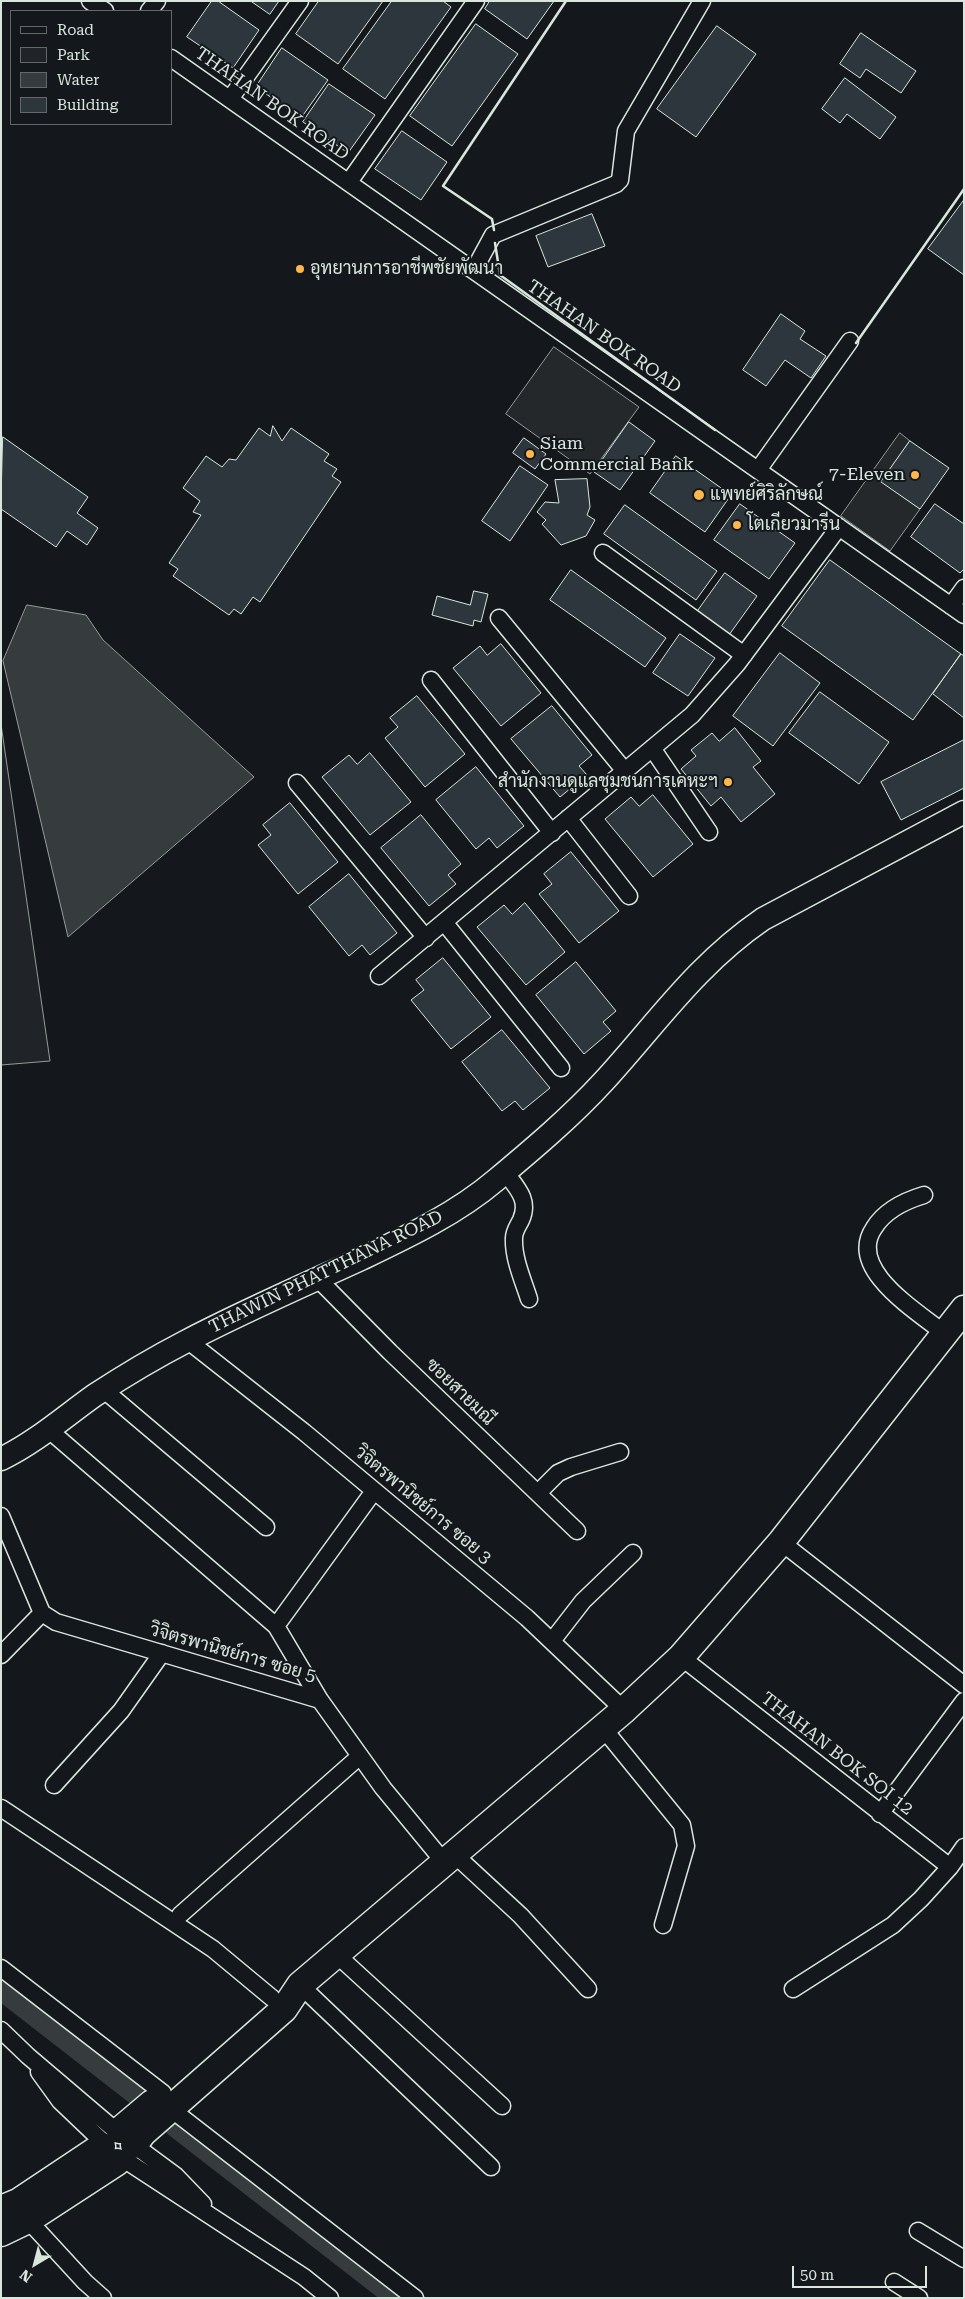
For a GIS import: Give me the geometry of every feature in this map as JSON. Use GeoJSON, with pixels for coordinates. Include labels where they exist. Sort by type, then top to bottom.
{"type":"FeatureCollection","features":[{"type":"Feature","properties":{"kind":"main road"},"geometry":{"type":"LineString","coordinates":[[166,2101],[284,2009],[300,1985],[604,1728],[681,1657],[781,1542],[964,1309]]}},
{"type":"Feature","properties":{"kind":"main road"},"geometry":{"type":"LineString","coordinates":[[1,2233],[28,2220],[117,2145],[166,2101],[272,1998],[300,1985]]}},
{"type":"Feature","properties":{"kind":"main road"},"geometry":{"type":"LineString","coordinates":[[1,2210],[117,2145]]}},
{"type":"Feature","properties":{"kind":"street"},"geometry":{"type":"LineString","coordinates":[[90,1],[104,10]]}},
{"type":"Feature","properties":{"kind":"street"},"geometry":{"type":"LineString","coordinates":[[230,99],[300,1]]}},
{"type":"Feature","properties":{"kind":"street"},"geometry":{"type":"LineString","coordinates":[[349,182],[476,1]]}},
{"type":"Feature","properties":{"kind":"street"},"geometry":{"type":"LineString","coordinates":[[474,270],[493,235],[616,184],[620,180],[626,131],[702,1]]}},
{"type":"Feature","properties":{"kind":"street","name":"THAHAN BOK ROAD"},"geometry":{"type":"LineString","coordinates":[[172,59],[957,610]]}},
{"type":"Feature","properties":{"kind":"street"},"geometry":{"type":"LineString","coordinates":[[758,470],[850,341]]}},
{"type":"Feature","properties":{"kind":"street"},"geometry":{"type":"LineString","coordinates":[[379,976],[552,833],[624,770],[692,716],[744,655],[839,527]]}},
{"type":"Feature","properties":{"kind":"street"},"geometry":{"type":"LineString","coordinates":[[603,553],[744,655]]}},
{"type":"Feature","properties":{"kind":"street"},"geometry":{"type":"LineString","coordinates":[[957,610],[964,588]]}},
{"type":"Feature","properties":{"kind":"street"},"geometry":{"type":"LineString","coordinates":[[499,618],[624,770]]}},
{"type":"Feature","properties":{"kind":"street"},"geometry":{"type":"LineString","coordinates":[[431,680],[552,833]]}},
{"type":"Feature","properties":{"kind":"street"},"geometry":{"type":"LineString","coordinates":[[652,748],[709,832]]}},
{"type":"Feature","properties":{"kind":"street"},"geometry":{"type":"LineString","coordinates":[[297,783],[426,938]]}},
{"type":"Feature","properties":{"kind":"street","name":"THAWIN PHATTHANA ROAD"},"geometry":{"type":"LineString","coordinates":[[1,1459],[49,1430],[142,1365],[187,1340],[420,1230],[464,1203],[505,1172],[589,1097],[678,993],[716,955],[742,934],[762,920],[964,812]]}},
{"type":"Feature","properties":{"kind":"street"},"geometry":{"type":"LineString","coordinates":[[568,818],[630,896]]}},
{"type":"Feature","properties":{"kind":"street"},"geometry":{"type":"LineString","coordinates":[[444,922],[561,1068]]}},
{"type":"Feature","properties":{"kind":"street"},"geometry":{"type":"LineString","coordinates":[[505,1172],[522,1195],[525,1203],[525,1209],[515,1231],[514,1245],[529,1299]]}},
{"type":"Feature","properties":{"kind":"street"},"geometry":{"type":"LineString","coordinates":[[924,1196],[909,1200],[890,1210],[876,1223],[867,1237],[866,1248],[875,1273],[888,1287],[945,1334]]}},
{"type":"Feature","properties":{"kind":"street","name":"ซอยสายมณี"},"geometry":{"type":"LineString","coordinates":[[318,1279],[390,1352],[577,1530]]}},
{"type":"Feature","properties":{"kind":"street","name":"วิจิตรพานิชย์การ ซอย 3"},"geometry":{"type":"LineString","coordinates":[[187,1340],[304,1432],[552,1641],[624,1710]]}},
{"type":"Feature","properties":{"kind":"street"},"geometry":{"type":"LineString","coordinates":[[104,1390],[266,1527]]}},
{"type":"Feature","properties":{"kind":"street"},"geometry":{"type":"LineString","coordinates":[[49,1430],[276,1626],[320,1700]]}},
{"type":"Feature","properties":{"kind":"street"},"geometry":{"type":"LineString","coordinates":[[538,1493],[558,1473],[571,1466],[620,1452]]}},
{"type":"Feature","properties":{"kind":"street"},"geometry":{"type":"LineString","coordinates":[[276,1626],[374,1491]]}},
{"type":"Feature","properties":{"kind":"street"},"geometry":{"type":"LineString","coordinates":[[1,1516],[42,1613],[1,1655]]}},
{"type":"Feature","properties":{"kind":"street"},"geometry":{"type":"LineString","coordinates":[[781,1542],[964,1685]]}},
{"type":"Feature","properties":{"kind":"street"},"geometry":{"type":"LineString","coordinates":[[552,1641],[582,1601],[633,1554]]}},
{"type":"Feature","properties":{"kind":"street","name":"วิจิตรพานิชย์การ ซอย 5"},"geometry":{"type":"LineString","coordinates":[[42,1613],[56,1622],[320,1700],[360,1756],[449,1858],[520,1915],[588,1988]]}},
{"type":"Feature","properties":{"kind":"street"},"geometry":{"type":"LineString","coordinates":[[54,1785],[121,1711],[162,1653]]}},
{"type":"Feature","properties":{"kind":"street","name":"THAHAN BOK SOI 12"},"geometry":{"type":"LineString","coordinates":[[681,1657],[950,1867]]}},
{"type":"Feature","properties":{"kind":"street"},"geometry":{"type":"LineString","coordinates":[[880,1814],[964,1701]]}},
{"type":"Feature","properties":{"kind":"street"},"geometry":{"type":"LineString","coordinates":[[604,1728],[682,1825],[686,1846],[663,1925]]}},
{"type":"Feature","properties":{"kind":"street"},"geometry":{"type":"LineString","coordinates":[[180,1914],[360,1756]]}},
{"type":"Feature","properties":{"kind":"street"},"geometry":{"type":"LineString","coordinates":[[1,1808],[212,1949],[272,1998]]}},
{"type":"Feature","properties":{"kind":"street"},"geometry":{"type":"LineString","coordinates":[[793,1989],[893,1925],[921,1899],[950,1867],[964,1847]]}},
{"type":"Feature","properties":{"kind":"street"},"geometry":{"type":"LineString","coordinates":[[336,1954],[502,2106]]}},
{"type":"Feature","properties":{"kind":"street"},"geometry":{"type":"LineString","coordinates":[[1,1968],[415,2298]]}},
{"type":"Feature","properties":{"kind":"street"},"geometry":{"type":"LineString","coordinates":[[300,1985],[491,2167]]}},
{"type":"Feature","properties":{"kind":"street"},"geometry":{"type":"LineString","coordinates":[[1,2030],[28,2056],[60,2101],[117,2145],[176,2176],[224,2225],[304,2277],[330,2298]]}},
{"type":"Feature","properties":{"kind":"street"},"geometry":{"type":"LineString","coordinates":[[28,2220],[84,2282],[103,2298]]}},
{"type":"Feature","properties":{"kind":"street"},"geometry":{"type":"LineString","coordinates":[[918,2231],[964,2259]]}},
{"type":"Feature","properties":{"kind":"street"},"geometry":{"type":"LineString","coordinates":[[894,2282],[919,2298]]}},
{"type":"Feature","properties":{"kind":"green space"},"geometry":{"type":"Polygon","coordinates":[[[1,724],[50,1061],[1,1065],[1,724]]]}},
{"type":"Feature","properties":{"kind":"shaded area"},"geometry":{"type":"Polygon","coordinates":[[[554,347],[639,407],[590,474],[506,414],[554,347]]]}},
{"type":"Feature","properties":{"kind":"shaded area"},"geometry":{"type":"Polygon","coordinates":[[[900,433],[910,441],[882,482],[920,509],[890,551],[841,516],[900,433]]]}},
{"type":"Feature","properties":{"kind":"water"},"geometry":{"type":"Polygon","coordinates":[[[27,605],[86,615],[103,640],[254,777],[68,937],[3,661],[27,605]]]}},
{"type":"Feature","properties":{"kind":"building"},"geometry":{"type":"Polygon","coordinates":[[[212,1],[218,1],[259,30],[233,68],[187,37],[212,1]]]}},
{"type":"Feature","properties":{"kind":"building"},"geometry":{"type":"Polygon","coordinates":[[[251,1],[279,1],[270,14],[251,1]]]}},
{"type":"Feature","properties":{"kind":"building"},"geometry":{"type":"Polygon","coordinates":[[[319,1],[383,1],[338,64],[296,34],[319,1]]]}},
{"type":"Feature","properties":{"kind":"building"},"geometry":{"type":"Polygon","coordinates":[[[392,1],[443,1],[451,7],[385,99],[343,69],[392,1]]]}},
{"type":"Feature","properties":{"kind":"building"},"geometry":{"type":"Polygon","coordinates":[[[490,1],[554,1],[527,39],[485,9],[490,1]]]}},
{"type":"Feature","properties":{"kind":"building"},"geometry":{"type":"Polygon","coordinates":[[[476,24],[518,54],[452,146],[410,116],[476,24]]]}},
{"type":"Feature","properties":{"kind":"building"},"geometry":{"type":"Polygon","coordinates":[[[717,26],[756,54],[696,137],[657,109],[717,26]]]}},
{"type":"Feature","properties":{"kind":"building"},"geometry":{"type":"Polygon","coordinates":[[[861,33],[916,71],[901,93],[866,69],[860,78],[840,64],[861,33]]]}},
{"type":"Feature","properties":{"kind":"building"},"geometry":{"type":"Polygon","coordinates":[[[282,48],[328,80],[301,118],[256,87],[282,48]]]}},
{"type":"Feature","properties":{"kind":"building"},"geometry":{"type":"Polygon","coordinates":[[[845,78],[896,117],[880,139],[847,114],[840,123],[822,109],[845,78]]]}},
{"type":"Feature","properties":{"kind":"building"},"geometry":{"type":"Polygon","coordinates":[[[329,84],[375,115],[348,153],[303,122],[329,84]]]}},
{"type":"Feature","properties":{"kind":"building"},"geometry":{"type":"Polygon","coordinates":[[[402,131],[447,162],[421,200],[375,169],[402,131]]]}},
{"type":"Feature","properties":{"kind":"building"},"geometry":{"type":"Polygon","coordinates":[[[964,200],[964,275],[928,249],[964,200]]]}},
{"type":"Feature","properties":{"kind":"building"},"geometry":{"type":"Polygon","coordinates":[[[592,214],[605,246],[548,267],[536,236],[592,214]]]}},
{"type":"Feature","properties":{"kind":"building"},"geometry":{"type":"Polygon","coordinates":[[[781,314],[805,331],[800,339],[826,356],[811,378],[785,360],[766,386],[743,370],[781,314]]]}},
{"type":"Feature","properties":{"kind":"building"},"geometry":{"type":"Polygon","coordinates":[[[629,422],[655,441],[620,490],[594,472],[629,422]]]}},
{"type":"Feature","properties":{"kind":"building"},"geometry":{"type":"Polygon","coordinates":[[[273,426],[282,441],[291,428],[329,454],[324,461],[337,469],[332,476],[341,482],[260,602],[253,597],[241,614],[234,609],[229,615],[173,576],[178,569],[169,563],[201,515],[193,512],[200,501],[183,488],[206,456],[222,467],[229,459],[236,460],[259,428],[270,436],[273,426]]]}},
{"type":"Feature","properties":{"kind":"building"},"geometry":{"type":"Polygon","coordinates":[[[3,437],[88,497],[77,513],[98,528],[87,545],[67,531],[56,547],[1,509],[3,437]]]}},
{"type":"Feature","properties":{"kind":"building","name":"Siam Commercial Bank"},"geometry":{"type":"Polygon","coordinates":[[[524,438],[546,454],[535,469],[513,453],[524,438]]]}},
{"type":"Feature","properties":{"kind":"building","name":"7-Eleven"},"geometry":{"type":"Polygon","coordinates":[[[910,441],[949,468],[920,509],[881,482],[910,441]]]}},
{"type":"Feature","properties":{"kind":"building"},"geometry":{"type":"Polygon","coordinates":[[[676,456],[731,495],[705,532],[650,493],[676,456]]]}},
{"type":"Feature","properties":{"kind":"building"},"geometry":{"type":"Polygon","coordinates":[[[520,466],[548,485],[510,541],[482,521],[520,466]]]}},
{"type":"Feature","properties":{"kind":"building"},"geometry":{"type":"Polygon","coordinates":[[[587,479],[590,507],[587,515],[595,520],[586,536],[561,545],[542,524],[546,520],[537,512],[545,502],[559,503],[555,480],[587,479]]]}},
{"type":"Feature","properties":{"kind":"building"},"geometry":{"type":"Polygon","coordinates":[[[740,504],[795,543],[769,579],[714,540],[740,504]]]}},
{"type":"Feature","properties":{"kind":"building"},"geometry":{"type":"Polygon","coordinates":[[[935,504],[964,524],[964,569],[960,573],[911,537],[935,504]]]}},
{"type":"Feature","properties":{"kind":"building"},"geometry":{"type":"Polygon","coordinates":[[[625,505],[717,571],[696,600],[604,534],[625,505]]]}},
{"type":"Feature","properties":{"kind":"building"},"geometry":{"type":"Polygon","coordinates":[[[830,560],[961,654],[913,720],[782,626],[830,560]]]}},
{"type":"Feature","properties":{"kind":"building"},"geometry":{"type":"Polygon","coordinates":[[[571,570],[666,638],[645,667],[550,600],[571,570]]]}},
{"type":"Feature","properties":{"kind":"building"},"geometry":{"type":"Polygon","coordinates":[[[725,573],[757,596],[729,635],[697,612],[725,573]]]}},
{"type":"Feature","properties":{"kind":"building"},"geometry":{"type":"Polygon","coordinates":[[[474,591],[488,594],[481,622],[474,620],[473,626],[432,615],[437,596],[470,605],[474,591]]]}},
{"type":"Feature","properties":{"kind":"building"},"geometry":{"type":"Polygon","coordinates":[[[680,634],[715,658],[688,696],[653,673],[680,634]]]}},
{"type":"Feature","properties":{"kind":"building"},"geometry":{"type":"Polygon","coordinates":[[[501,644],[541,693],[501,726],[453,668],[480,646],[487,655],[501,644]]]}},
{"type":"Feature","properties":{"kind":"building"},"geometry":{"type":"Polygon","coordinates":[[[780,653],[820,683],[773,746],[733,716],[780,653]]]}},
{"type":"Feature","properties":{"kind":"building"},"geometry":{"type":"Polygon","coordinates":[[[961,654],[964,656],[964,718],[933,694],[961,654]]]}},
{"type":"Feature","properties":{"kind":"building"},"geometry":{"type":"Polygon","coordinates":[[[820,692],[889,742],[859,784],[789,733],[820,692]]]}},
{"type":"Feature","properties":{"kind":"building"},"geometry":{"type":"Polygon","coordinates":[[[417,696],[465,754],[425,787],[385,738],[398,727],[390,718],[417,696]]]}},
{"type":"Feature","properties":{"kind":"building"},"geometry":{"type":"Polygon","coordinates":[[[552,706],[592,755],[579,766],[587,775],[560,797],[511,739],[552,706]]]}},
{"type":"Feature","properties":{"kind":"building","name":"สำนักงานดูแลชุมชนการเคหะฯ"},"geometry":{"type":"Polygon","coordinates":[[[735,728],[761,761],[753,767],[775,794],[741,822],[721,797],[711,806],[681,769],[696,756],[691,750],[712,733],[719,741],[735,728]]]}},
{"type":"Feature","properties":{"kind":"building"},"geometry":{"type":"Polygon","coordinates":[[[964,740],[964,788],[901,820],[881,782],[964,740]]]}},
{"type":"Feature","properties":{"kind":"building"},"geometry":{"type":"Polygon","coordinates":[[[370,753],[411,802],[370,835],[322,777],[349,755],[357,764],[370,753]]]}},
{"type":"Feature","properties":{"kind":"building"},"geometry":{"type":"Polygon","coordinates":[[[476,767],[524,826],[497,848],[489,838],[476,849],[436,800],[476,767]]]}},
{"type":"Feature","properties":{"kind":"building"},"geometry":{"type":"Polygon","coordinates":[[[653,795],[693,844],[653,877],[605,819],[631,797],[639,806],[653,795]]]}},
{"type":"Feature","properties":{"kind":"building"},"geometry":{"type":"Polygon","coordinates":[[[290,803],[338,862],[298,894],[258,845],[271,835],[263,825],[290,803]]]}},
{"type":"Feature","properties":{"kind":"building"},"geometry":{"type":"Polygon","coordinates":[[[421,815],[461,864],[448,875],[456,884],[429,906],[381,848],[421,815]]]}},
{"type":"Feature","properties":{"kind":"building"},"geometry":{"type":"Polygon","coordinates":[[[571,852],[619,911],[579,943],[539,894],[552,884],[544,874],[571,852]]]}},
{"type":"Feature","properties":{"kind":"building"},"geometry":{"type":"Polygon","coordinates":[[[349,874],[397,933],[370,955],[362,945],[349,956],[309,907],[349,874]]]}},
{"type":"Feature","properties":{"kind":"building"},"geometry":{"type":"Polygon","coordinates":[[[525,903],[565,952],[526,985],[477,927],[504,905],[512,914],[525,903]]]}},
{"type":"Feature","properties":{"kind":"building"},"geometry":{"type":"Polygon","coordinates":[[[443,958],[491,1017],[451,1049],[411,1000],[424,990],[416,980],[443,958]]]}},
{"type":"Feature","properties":{"kind":"building"},"geometry":{"type":"Polygon","coordinates":[[[576,962],[616,1011],[603,1022],[611,1031],[584,1054],[536,995],[576,962]]]}},
{"type":"Feature","properties":{"kind":"building"},"geometry":{"type":"Polygon","coordinates":[[[502,1030],[550,1088],[523,1110],[515,1101],[502,1111],[462,1062],[502,1030]]]}},
{"type":"Feature","properties":{"kind":"waterway"},"geometry":{"type":"LineString","coordinates":[[1,1991],[140,2099]]}},
{"type":"Feature","properties":{"kind":"waterway"},"geometry":{"type":"LineString","coordinates":[[174,2127],[394,2298]]}},
{"type":"Feature","properties":{"kind":"wall"},"geometry":{"type":"LineString","coordinates":[[494,230],[492,219],[443,186],[566,1]]}},
{"type":"Feature","properties":{"kind":"wall"},"geometry":{"type":"LineString","coordinates":[[856,343],[964,189]]}},
{"type":"Feature","properties":{"kind":"wall"},"geometry":{"type":"LineString","coordinates":[[495,243],[500,275],[715,430]]}},
{"type":"Feature","properties":{"kind":"place","name":"อุทยานการอาชีพชัยพัฒนา"},"geometry":{"type":"Point","coordinates":[300,269]}},
{"type":"Feature","properties":{"kind":"place","name":"Siam Commercial Bank"},"geometry":{"type":"Point","coordinates":[530,454]}},
{"type":"Feature","properties":{"kind":"place","name":"7-Eleven"},"geometry":{"type":"Point","coordinates":[915,475]}},
{"type":"Feature","properties":{"kind":"place","name":"แพทย์ศิริลักษณ์"},"geometry":{"type":"Point","coordinates":[699,495]}},
{"type":"Feature","properties":{"kind":"place","name":"โตเกียวมารีน"},"geometry":{"type":"Point","coordinates":[737,525]}},
{"type":"Feature","properties":{"kind":"place","name":"สำนักงานดูแลชุมชนการเคหะฯ"},"geometry":{"type":"Point","coordinates":[728,782]}}]}
